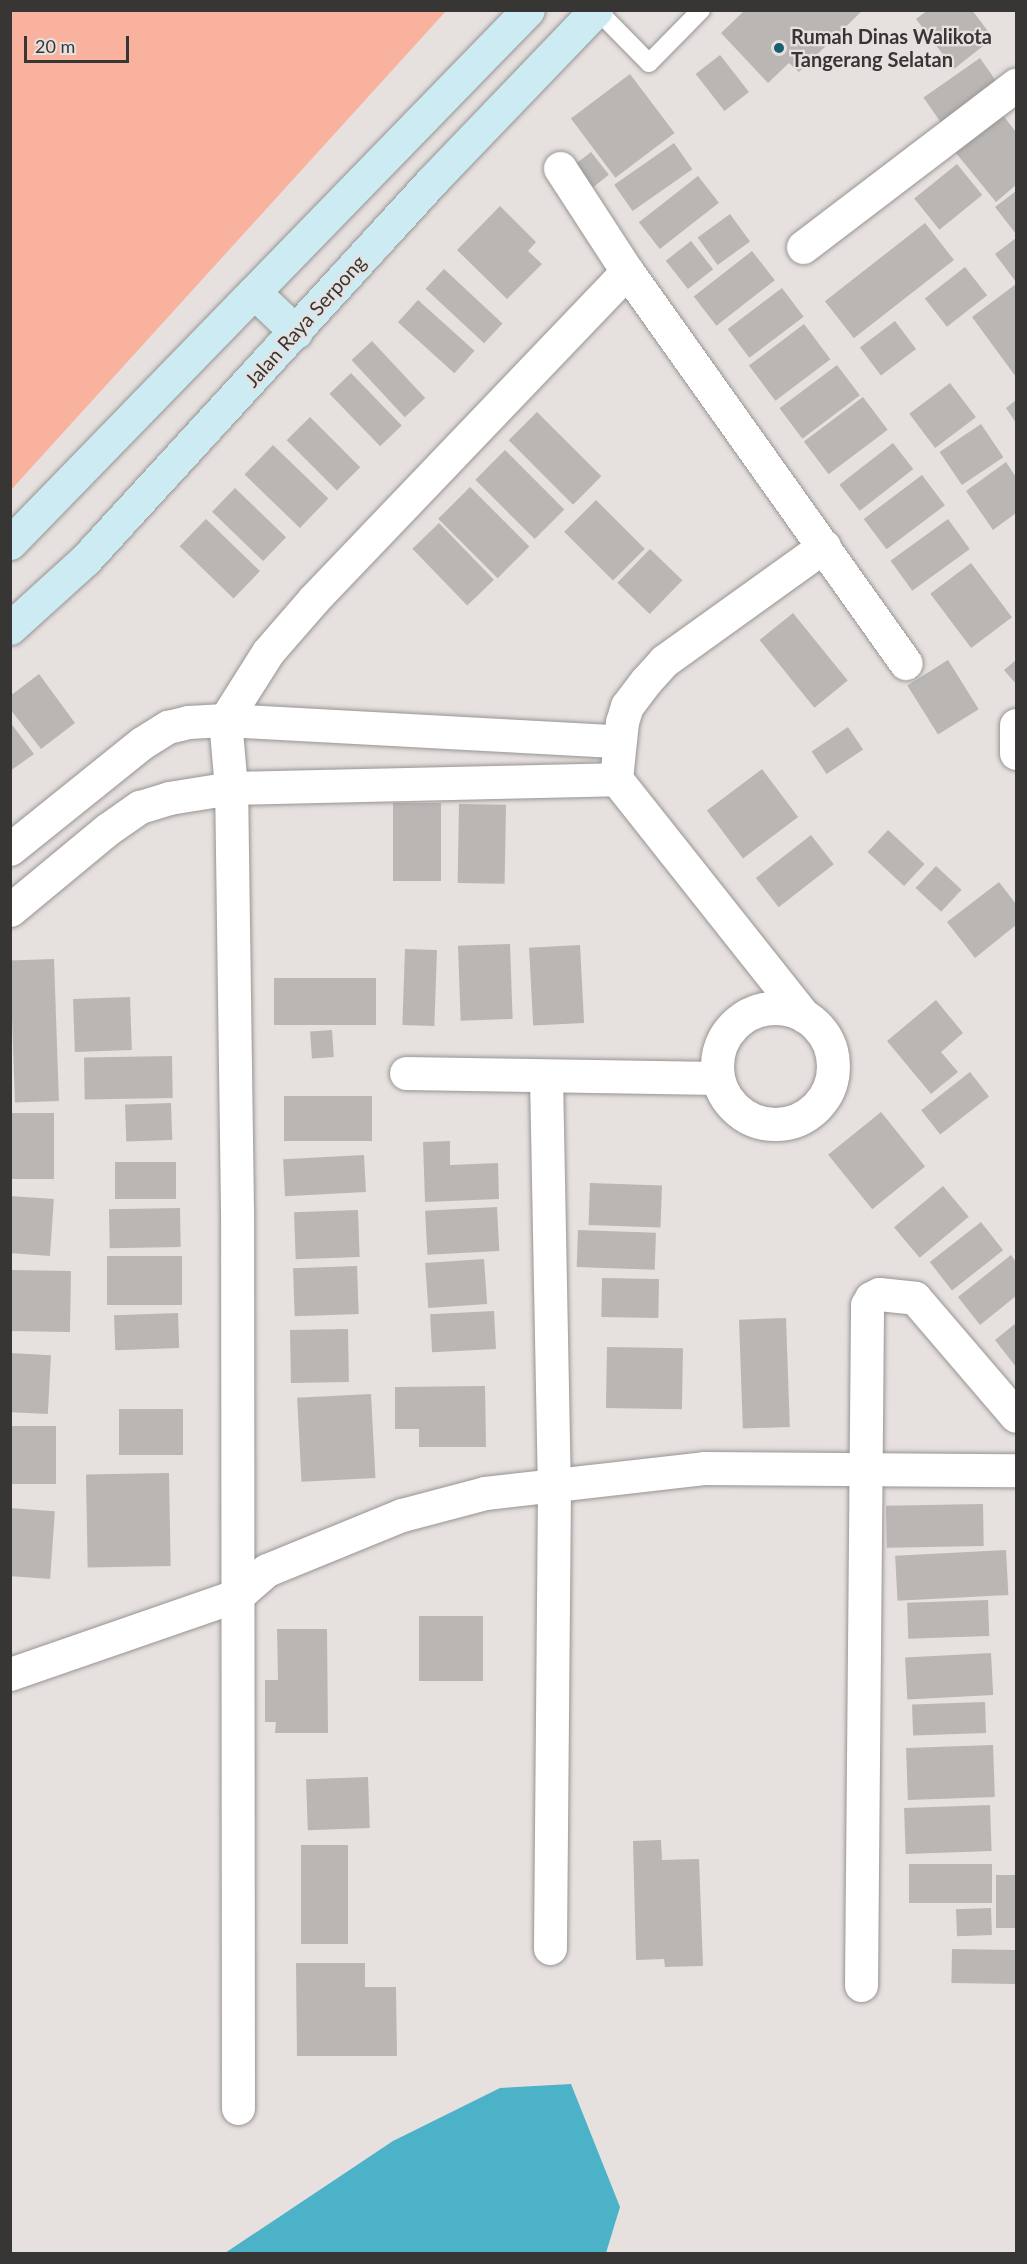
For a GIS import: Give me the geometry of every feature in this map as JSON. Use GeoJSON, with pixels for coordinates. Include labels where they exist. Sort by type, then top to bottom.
{"type":"FeatureCollection","features":[{"type":"Feature","properties":{"kind":"main road"},"geometry":{"type":"LineString","coordinates":[[10,543],[528,10]]}},
{"type":"Feature","properties":{"kind":"main road","name":"Jalan Raya Serpong"},"geometry":{"type":"LineString","coordinates":[[10,628],[85,560],[596,10]]}},
{"type":"Feature","properties":{"kind":"main road"},"geometry":{"type":"LineString","coordinates":[[254,292],[296,332]]}},
{"type":"Feature","properties":{"kind":"street"},"geometry":{"type":"LineString","coordinates":[[803,247],[1017,85]]}},
{"type":"Feature","properties":{"kind":"street"},"geometry":{"type":"LineString","coordinates":[[560,168],[627,272],[906,663]]}},
{"type":"Feature","properties":{"kind":"street"},"geometry":{"type":"LineString","coordinates":[[238,2108],[238,1595],[231,788],[225,720],[268,652],[314,599],[627,272]]}},
{"type":"Feature","properties":{"kind":"street"},"geometry":{"type":"LineString","coordinates":[[804,1016],[767,1008],[733,1025],[723,1040],[718,1078],[726,1098],[741,1113],[759,1122],[781,1124],[801,1119],[817,1106],[829,1089],[833,1068],[830,1048],[820,1029],[804,1016],[616,779],[619,741],[627,706],[664,661],[824,546]]}},
{"type":"Feature","properties":{"kind":"street"},"geometry":{"type":"LineString","coordinates":[[10,849],[142,743],[168,728],[225,720],[619,741]]}},
{"type":"Feature","properties":{"kind":"street"},"geometry":{"type":"LineString","coordinates":[[1017,725],[1017,753]]}},
{"type":"Feature","properties":{"kind":"street"},"geometry":{"type":"LineString","coordinates":[[10,909],[140,807],[169,798],[231,788],[616,779]]}},
{"type":"Feature","properties":{"kind":"street"},"geometry":{"type":"LineString","coordinates":[[406,1073],[718,1078]]}},
{"type":"Feature","properties":{"kind":"street"},"geometry":{"type":"LineString","coordinates":[[546,1076],[554,1487],[550,1948]]}},
{"type":"Feature","properties":{"kind":"street"},"geometry":{"type":"LineString","coordinates":[[861,1985],[867,1305],[879,1294],[915,1298],[1017,1416]]}},
{"type":"Feature","properties":{"kind":"street"},"geometry":{"type":"LineString","coordinates":[[10,1674],[238,1595],[267,1570],[402,1515],[485,1492],[554,1487],[704,1468],[1017,1470]]}},
{"type":"Feature","properties":{"kind":"lane"},"geometry":{"type":"LineString","coordinates":[[596,10],[649,63],[701,10]]}},
{"type":"Feature","properties":{"kind":"shaded area"},"geometry":{"type":"Polygon","coordinates":[[[10,11],[446,11],[11,490],[10,11]]]}},
{"type":"Feature","properties":{"kind":"water"},"geometry":{"type":"Polygon","coordinates":[[[571,2084],[620,2207],[606,2253],[225,2253],[393,2141],[500,2088],[571,2084]]]}},
{"type":"Feature","properties":{"kind":"building","name":"Rumah Dinas Walikota Tangerang Selatan"},"geometry":{"type":"Polygon","coordinates":[[[745,10],[863,10],[799,72],[789,63],[768,83],[721,33],[745,10]]]}},
{"type":"Feature","properties":{"kind":"building"},"geometry":{"type":"Polygon","coordinates":[[[928,10],[972,10],[993,38],[954,69],[916,19],[928,10]]]}},
{"type":"Feature","properties":{"kind":"building"},"geometry":{"type":"Polygon","coordinates":[[[720,55],[749,92],[725,111],[696,74],[720,55]]]}},
{"type":"Feature","properties":{"kind":"building"},"geometry":{"type":"Polygon","coordinates":[[[980,58],[1002,89],[945,129],[923,98],[980,58]]]}},
{"type":"Feature","properties":{"kind":"building"},"geometry":{"type":"Polygon","coordinates":[[[630,74],[675,133],[615,178],[571,119],[630,74]]]}},
{"type":"Feature","properties":{"kind":"building"},"geometry":{"type":"Polygon","coordinates":[[[998,109],[1016,132],[1016,185],[996,202],[951,147],[998,109]]]}},
{"type":"Feature","properties":{"kind":"building"},"geometry":{"type":"Polygon","coordinates":[[[674,143],[692,169],[633,211],[614,185],[674,143]]]}},
{"type":"Feature","properties":{"kind":"building"},"geometry":{"type":"Polygon","coordinates":[[[591,152],[609,175],[592,188],[574,166],[591,152]]]}},
{"type":"Feature","properties":{"kind":"building"},"geometry":{"type":"Polygon","coordinates":[[[957,164],[982,195],[939,230],[914,199],[957,164]]]}},
{"type":"Feature","properties":{"kind":"building"},"geometry":{"type":"Polygon","coordinates":[[[698,176],[719,203],[660,249],[639,222],[698,176]]]}},
{"type":"Feature","properties":{"kind":"building"},"geometry":{"type":"Polygon","coordinates":[[[1016,191],[1016,234],[995,207],[1016,191]]]}},
{"type":"Feature","properties":{"kind":"building"},"geometry":{"type":"Polygon","coordinates":[[[500,206],[536,242],[528,251],[542,264],[507,299],[457,250],[500,206]]]}},
{"type":"Feature","properties":{"kind":"building"},"geometry":{"type":"Polygon","coordinates":[[[730,214],[750,242],[718,265],[698,238],[730,214]]]}},
{"type":"Feature","properties":{"kind":"building"},"geometry":{"type":"Polygon","coordinates":[[[925,223],[954,260],[854,338],[825,301],[925,223]]]}},
{"type":"Feature","properties":{"kind":"building"},"geometry":{"type":"Polygon","coordinates":[[[1016,238],[1016,282],[995,254],[1016,238]]]}},
{"type":"Feature","properties":{"kind":"building"},"geometry":{"type":"Polygon","coordinates":[[[691,241],[713,269],[688,289],[666,261],[691,241]]]}},
{"type":"Feature","properties":{"kind":"building"},"geometry":{"type":"Polygon","coordinates":[[[752,251],[775,280],[716,326],[694,297],[752,251]]]}},
{"type":"Feature","properties":{"kind":"building"},"geometry":{"type":"Polygon","coordinates":[[[965,267],[987,295],[947,327],[925,298],[965,267]]]}},
{"type":"Feature","properties":{"kind":"building"},"geometry":{"type":"Polygon","coordinates":[[[444,269],[503,324],[484,343],[426,289],[444,269]]]}},
{"type":"Feature","properties":{"kind":"building"},"geometry":{"type":"Polygon","coordinates":[[[1016,284],[1016,377],[972,317],[1016,284]]]}},
{"type":"Feature","properties":{"kind":"building"},"geometry":{"type":"Polygon","coordinates":[[[782,288],[804,317],[749,358],[728,329],[782,288]]]}},
{"type":"Feature","properties":{"kind":"building"},"geometry":{"type":"Polygon","coordinates":[[[418,300],[474,351],[454,373],[398,322],[418,300]]]}},
{"type":"Feature","properties":{"kind":"building"},"geometry":{"type":"Polygon","coordinates":[[[895,321],[916,349],[881,375],[860,347],[895,321]]]}},
{"type":"Feature","properties":{"kind":"building"},"geometry":{"type":"Polygon","coordinates":[[[804,324],[830,359],[775,401],[749,366],[804,324]]]}},
{"type":"Feature","properties":{"kind":"building"},"geometry":{"type":"Polygon","coordinates":[[[372,341],[425,398],[405,417],[352,360],[372,341]]]}},
{"type":"Feature","properties":{"kind":"building"},"geometry":{"type":"Polygon","coordinates":[[[837,365],[860,395],[802,439],[779,408],[837,365]]]}},
{"type":"Feature","properties":{"kind":"building"},"geometry":{"type":"Polygon","coordinates":[[[351,373],[402,426],[380,446],[329,394],[351,373]]]}},
{"type":"Feature","properties":{"kind":"building"},"geometry":{"type":"Polygon","coordinates":[[[950,383],[976,417],[935,448],[909,414],[950,383]]]}},
{"type":"Feature","properties":{"kind":"building"},"geometry":{"type":"Polygon","coordinates":[[[863,397],[888,430],[829,474],[804,442],[863,397]]]}},
{"type":"Feature","properties":{"kind":"building"},"geometry":{"type":"Polygon","coordinates":[[[1016,400],[1016,423],[1006,408],[1016,400]]]}},
{"type":"Feature","properties":{"kind":"building"},"geometry":{"type":"Polygon","coordinates":[[[537,412],[601,476],[573,505],[509,440],[537,412]]]}},
{"type":"Feature","properties":{"kind":"building"},"geometry":{"type":"Polygon","coordinates":[[[310,417],[360,467],[337,491],[287,440],[310,417]]]}},
{"type":"Feature","properties":{"kind":"building"},"geometry":{"type":"Polygon","coordinates":[[[981,424],[1003,457],[962,485],[940,452],[981,424]]]}},
{"type":"Feature","properties":{"kind":"building"},"geometry":{"type":"Polygon","coordinates":[[[893,443],[913,469],[860,511],[839,485],[893,443]]]}},
{"type":"Feature","properties":{"kind":"building"},"geometry":{"type":"Polygon","coordinates":[[[273,445],[328,498],[300,528],[245,474],[273,445]]]}},
{"type":"Feature","properties":{"kind":"building"},"geometry":{"type":"Polygon","coordinates":[[[505,450],[564,509],[535,539],[475,480],[505,450]]]}},
{"type":"Feature","properties":{"kind":"building"},"geometry":{"type":"Polygon","coordinates":[[[1006,462],[1016,477],[1016,513],[993,530],[966,491],[1006,462]]]}},
{"type":"Feature","properties":{"kind":"building"},"geometry":{"type":"Polygon","coordinates":[[[922,475],[945,505],[887,549],[864,519],[922,475]]]}},
{"type":"Feature","properties":{"kind":"building"},"geometry":{"type":"Polygon","coordinates":[[[470,487],[529,546],[498,578],[438,519],[470,487]]]}},
{"type":"Feature","properties":{"kind":"building"},"geometry":{"type":"Polygon","coordinates":[[[235,488],[286,537],[263,561],[212,512],[235,488]]]}},
{"type":"Feature","properties":{"kind":"building"},"geometry":{"type":"Polygon","coordinates":[[[596,500],[645,549],[613,581],[564,532],[596,500]]]}},
{"type":"Feature","properties":{"kind":"building"},"geometry":{"type":"Polygon","coordinates":[[[206,519],[260,571],[234,598],[180,546],[206,519]]]}},
{"type":"Feature","properties":{"kind":"building"},"geometry":{"type":"Polygon","coordinates":[[[948,519],[970,549],[912,591],[891,561],[948,519]]]}},
{"type":"Feature","properties":{"kind":"building"},"geometry":{"type":"Polygon","coordinates":[[[439,523],[494,580],[467,606],[412,549],[439,523]]]}},
{"type":"Feature","properties":{"kind":"building"},"geometry":{"type":"Polygon","coordinates":[[[650,549],[682,580],[650,614],[617,583],[650,549]]]}},
{"type":"Feature","properties":{"kind":"building"},"geometry":{"type":"Polygon","coordinates":[[[971,563],[1012,617],[971,648],[930,594],[971,563]]]}},
{"type":"Feature","properties":{"kind":"building"},"geometry":{"type":"Polygon","coordinates":[[[793,613],[848,681],[814,708],[760,640],[793,613]]]}},
{"type":"Feature","properties":{"kind":"building"},"geometry":{"type":"Polygon","coordinates":[[[948,660],[979,709],[938,735],[907,685],[948,660]]]}},
{"type":"Feature","properties":{"kind":"building"},"geometry":{"type":"Polygon","coordinates":[[[1016,660],[1016,684],[1004,670],[1016,660]]]}},
{"type":"Feature","properties":{"kind":"building"},"geometry":{"type":"Polygon","coordinates":[[[39,674],[75,723],[41,749],[10,709],[10,696],[39,674]]]}},
{"type":"Feature","properties":{"kind":"building"},"geometry":{"type":"Polygon","coordinates":[[[10,722],[34,754],[10,771],[10,722]]]}},
{"type":"Feature","properties":{"kind":"building"},"geometry":{"type":"Polygon","coordinates":[[[848,727],[863,749],[827,774],[812,752],[848,727]]]}},
{"type":"Feature","properties":{"kind":"building"},"geometry":{"type":"Polygon","coordinates":[[[762,769],[798,817],[743,858],[707,811],[762,769]]]}},
{"type":"Feature","properties":{"kind":"building"},"geometry":{"type":"Polygon","coordinates":[[[393,803],[441,803],[441,881],[393,881],[393,803]]]}},
{"type":"Feature","properties":{"kind":"building"},"geometry":{"type":"Polygon","coordinates":[[[459,804],[506,805],[505,884],[458,883],[459,804]]]}},
{"type":"Feature","properties":{"kind":"building"},"geometry":{"type":"Polygon","coordinates":[[[888,830],[925,864],[904,886],[868,852],[888,830]]]}},
{"type":"Feature","properties":{"kind":"building"},"geometry":{"type":"Polygon","coordinates":[[[811,835],[834,864],[779,907],[756,878],[811,835]]]}},
{"type":"Feature","properties":{"kind":"building"},"geometry":{"type":"Polygon","coordinates":[[[936,866],[962,890],[941,912],[916,888],[936,866]]]}},
{"type":"Feature","properties":{"kind":"building"},"geometry":{"type":"Polygon","coordinates":[[[999,882],[1016,904],[1016,925],[975,958],[947,922],[999,882]]]}},
{"type":"Feature","properties":{"kind":"building"},"geometry":{"type":"Polygon","coordinates":[[[510,944],[513,1019],[461,1021],[458,946],[510,944]]]}},
{"type":"Feature","properties":{"kind":"building"},"geometry":{"type":"Polygon","coordinates":[[[580,945],[584,1023],[533,1026],[529,948],[580,945]]]}},
{"type":"Feature","properties":{"kind":"building"},"geometry":{"type":"Polygon","coordinates":[[[405,949],[437,950],[434,1026],[402,1025],[405,949]]]}},
{"type":"Feature","properties":{"kind":"building"},"geometry":{"type":"Polygon","coordinates":[[[54,959],[59,1101],[15,1102],[10,961],[54,959]]]}},
{"type":"Feature","properties":{"kind":"building"},"geometry":{"type":"Polygon","coordinates":[[[274,978],[376,978],[376,1025],[274,1025],[274,978]]]}},
{"type":"Feature","properties":{"kind":"building"},"geometry":{"type":"Polygon","coordinates":[[[130,997],[132,1050],[75,1052],[73,999],[130,997]]]}},
{"type":"Feature","properties":{"kind":"building"},"geometry":{"type":"Polygon","coordinates":[[[936,1000],[963,1033],[941,1052],[958,1072],[931,1094],[887,1041],[936,1000]]]}},
{"type":"Feature","properties":{"kind":"building"},"geometry":{"type":"Polygon","coordinates":[[[332,1030],[334,1057],[312,1058],[310,1032],[332,1030]]]}},
{"type":"Feature","properties":{"kind":"building"},"geometry":{"type":"Polygon","coordinates":[[[172,1056],[173,1098],[85,1100],[84,1058],[172,1056]]]}},
{"type":"Feature","properties":{"kind":"building"},"geometry":{"type":"Polygon","coordinates":[[[970,1072],[989,1096],[940,1135],[921,1110],[970,1072]]]}},
{"type":"Feature","properties":{"kind":"building"},"geometry":{"type":"Polygon","coordinates":[[[284,1096],[372,1096],[372,1141],[284,1141],[284,1096]]]}},
{"type":"Feature","properties":{"kind":"building"},"geometry":{"type":"Polygon","coordinates":[[[171,1103],[172,1140],[126,1142],[125,1105],[171,1103]]]}},
{"type":"Feature","properties":{"kind":"building"},"geometry":{"type":"Polygon","coordinates":[[[881,1112],[925,1166],[872,1209],[828,1155],[881,1112]]]}},
{"type":"Feature","properties":{"kind":"building"},"geometry":{"type":"Polygon","coordinates":[[[10,1113],[54,1113],[54,1179],[10,1179],[10,1113]]]}},
{"type":"Feature","properties":{"kind":"building"},"geometry":{"type":"Polygon","coordinates":[[[450,1141],[450,1165],[498,1163],[499,1199],[425,1202],[423,1142],[450,1141]]]}},
{"type":"Feature","properties":{"kind":"building"},"geometry":{"type":"Polygon","coordinates":[[[364,1155],[366,1192],[285,1196],[283,1159],[364,1155]]]}},
{"type":"Feature","properties":{"kind":"building"},"geometry":{"type":"Polygon","coordinates":[[[115,1162],[176,1162],[176,1199],[115,1199],[115,1162]]]}},
{"type":"Feature","properties":{"kind":"building"},"geometry":{"type":"Polygon","coordinates":[[[590,1183],[662,1186],[660,1227],[589,1225],[590,1183]]]}},
{"type":"Feature","properties":{"kind":"building"},"geometry":{"type":"Polygon","coordinates":[[[943,1186],[969,1217],[920,1258],[894,1227],[943,1186]]]}},
{"type":"Feature","properties":{"kind":"building"},"geometry":{"type":"Polygon","coordinates":[[[10,1196],[54,1199],[50,1256],[10,1253],[10,1196]]]}},
{"type":"Feature","properties":{"kind":"building"},"geometry":{"type":"Polygon","coordinates":[[[497,1207],[499,1251],[427,1255],[425,1211],[497,1207]]]}},
{"type":"Feature","properties":{"kind":"building"},"geometry":{"type":"Polygon","coordinates":[[[180,1208],[181,1247],[110,1248],[109,1209],[180,1208]]]}},
{"type":"Feature","properties":{"kind":"building"},"geometry":{"type":"Polygon","coordinates":[[[358,1210],[360,1257],[296,1259],[294,1212],[358,1210]]]}},
{"type":"Feature","properties":{"kind":"building"},"geometry":{"type":"Polygon","coordinates":[[[981,1222],[1003,1250],[952,1290],[930,1262],[981,1222]]]}},
{"type":"Feature","properties":{"kind":"building"},"geometry":{"type":"Polygon","coordinates":[[[578,1230],[656,1233],[655,1270],[577,1267],[578,1230]]]}},
{"type":"Feature","properties":{"kind":"building"},"geometry":{"type":"Polygon","coordinates":[[[1011,1255],[1016,1262],[1016,1296],[980,1325],[958,1297],[1011,1255]]]}},
{"type":"Feature","properties":{"kind":"building"},"geometry":{"type":"Polygon","coordinates":[[[107,1256],[182,1256],[182,1305],[107,1305],[107,1256]]]}},
{"type":"Feature","properties":{"kind":"building"},"geometry":{"type":"Polygon","coordinates":[[[484,1259],[487,1304],[428,1308],[425,1263],[484,1259]]]}},
{"type":"Feature","properties":{"kind":"building"},"geometry":{"type":"Polygon","coordinates":[[[357,1266],[359,1314],[295,1316],[293,1268],[357,1266]]]}},
{"type":"Feature","properties":{"kind":"building"},"geometry":{"type":"Polygon","coordinates":[[[10,1270],[71,1271],[70,1332],[10,1331],[10,1270]]]}},
{"type":"Feature","properties":{"kind":"building"},"geometry":{"type":"Polygon","coordinates":[[[602,1278],[659,1279],[658,1318],[601,1317],[602,1278]]]}},
{"type":"Feature","properties":{"kind":"building"},"geometry":{"type":"Polygon","coordinates":[[[494,1311],[496,1349],[432,1352],[430,1314],[494,1311]]]}},
{"type":"Feature","properties":{"kind":"building"},"geometry":{"type":"Polygon","coordinates":[[[178,1313],[179,1348],[115,1350],[114,1315],[178,1313]]]}},
{"type":"Feature","properties":{"kind":"building"},"geometry":{"type":"Polygon","coordinates":[[[786,1318],[790,1427],[743,1429],[739,1320],[786,1318]]]}},
{"type":"Feature","properties":{"kind":"building"},"geometry":{"type":"Polygon","coordinates":[[[1016,1323],[1016,1367],[995,1340],[1016,1323]]]}},
{"type":"Feature","properties":{"kind":"building"},"geometry":{"type":"Polygon","coordinates":[[[348,1329],[349,1382],[291,1383],[290,1330],[348,1329]]]}},
{"type":"Feature","properties":{"kind":"building"},"geometry":{"type":"Polygon","coordinates":[[[607,1347],[683,1348],[682,1409],[606,1408],[607,1347]]]}},
{"type":"Feature","properties":{"kind":"building"},"geometry":{"type":"Polygon","coordinates":[[[10,1353],[51,1355],[48,1414],[10,1412],[10,1353]]]}},
{"type":"Feature","properties":{"kind":"building"},"geometry":{"type":"Polygon","coordinates":[[[485,1386],[486,1447],[419,1447],[419,1429],[395,1429],[395,1387],[485,1386]]]}},
{"type":"Feature","properties":{"kind":"building"},"geometry":{"type":"Polygon","coordinates":[[[371,1394],[375,1478],[301,1482],[297,1398],[371,1394]]]}},
{"type":"Feature","properties":{"kind":"building"},"geometry":{"type":"Polygon","coordinates":[[[119,1409],[183,1409],[183,1455],[119,1455],[119,1409]]]}},
{"type":"Feature","properties":{"kind":"building"},"geometry":{"type":"Polygon","coordinates":[[[10,1426],[56,1426],[56,1484],[10,1484],[10,1426]]]}},
{"type":"Feature","properties":{"kind":"building"},"geometry":{"type":"Polygon","coordinates":[[[169,1473],[171,1566],[88,1567],[86,1474],[169,1473]]]}},
{"type":"Feature","properties":{"kind":"building"},"geometry":{"type":"Polygon","coordinates":[[[983,1504],[984,1546],[887,1548],[886,1506],[983,1504]]]}},
{"type":"Feature","properties":{"kind":"building"},"geometry":{"type":"Polygon","coordinates":[[[10,1508],[55,1511],[50,1579],[10,1576],[10,1508]]]}},
{"type":"Feature","properties":{"kind":"building"},"geometry":{"type":"Polygon","coordinates":[[[1006,1550],[1008,1595],[898,1601],[895,1556],[1006,1550]]]}},
{"type":"Feature","properties":{"kind":"building"},"geometry":{"type":"Polygon","coordinates":[[[988,1600],[989,1636],[908,1639],[907,1603],[988,1600]]]}},
{"type":"Feature","properties":{"kind":"building"},"geometry":{"type":"Polygon","coordinates":[[[419,1616],[483,1616],[483,1681],[419,1681],[419,1616]]]}},
{"type":"Feature","properties":{"kind":"building"},"geometry":{"type":"Polygon","coordinates":[[[277,1629],[327,1629],[328,1733],[275,1733],[276,1722],[265,1722],[265,1680],[278,1680],[277,1629]]]}},
{"type":"Feature","properties":{"kind":"building"},"geometry":{"type":"Polygon","coordinates":[[[991,1653],[993,1695],[907,1699],[905,1658],[991,1653]]]}},
{"type":"Feature","properties":{"kind":"building"},"geometry":{"type":"Polygon","coordinates":[[[985,1702],[986,1733],[913,1736],[912,1705],[985,1702]]]}},
{"type":"Feature","properties":{"kind":"building"},"geometry":{"type":"Polygon","coordinates":[[[993,1745],[995,1797],[908,1800],[906,1748],[993,1745]]]}},
{"type":"Feature","properties":{"kind":"building"},"geometry":{"type":"Polygon","coordinates":[[[368,1777],[370,1828],[308,1830],[306,1779],[368,1777]]]}},
{"type":"Feature","properties":{"kind":"building"},"geometry":{"type":"Polygon","coordinates":[[[990,1805],[992,1851],[906,1854],[904,1808],[990,1805]]]}},
{"type":"Feature","properties":{"kind":"building"},"geometry":{"type":"Polygon","coordinates":[[[661,1840],[662,1860],[699,1859],[703,1966],[665,1967],[664,1959],[636,1960],[633,1841],[661,1840]]]}},
{"type":"Feature","properties":{"kind":"building"},"geometry":{"type":"Polygon","coordinates":[[[301,1845],[348,1845],[348,1944],[301,1944],[301,1845]]]}},
{"type":"Feature","properties":{"kind":"building"},"geometry":{"type":"Polygon","coordinates":[[[909,1864],[992,1864],[992,1903],[909,1903],[909,1864]]]}},
{"type":"Feature","properties":{"kind":"building"},"geometry":{"type":"Polygon","coordinates":[[[996,1875],[1016,1875],[1016,1928],[996,1928],[996,1875]]]}},
{"type":"Feature","properties":{"kind":"building"},"geometry":{"type":"Polygon","coordinates":[[[991,1908],[992,1935],[957,1936],[956,1909],[991,1908]]]}},
{"type":"Feature","properties":{"kind":"building"},"geometry":{"type":"Polygon","coordinates":[[[952,1949],[1016,1950],[1015,1984],[951,1983],[952,1949]]]}},
{"type":"Feature","properties":{"kind":"building"},"geometry":{"type":"Polygon","coordinates":[[[296,1963],[365,1963],[365,1987],[396,1987],[397,2056],[297,2056],[296,1963]]]}},
{"type":"Feature","properties":{"kind":"place","name":"Rumah Dinas Walikota Tangerang Selatan"},"geometry":{"type":"Point","coordinates":[779,48]}}]}
